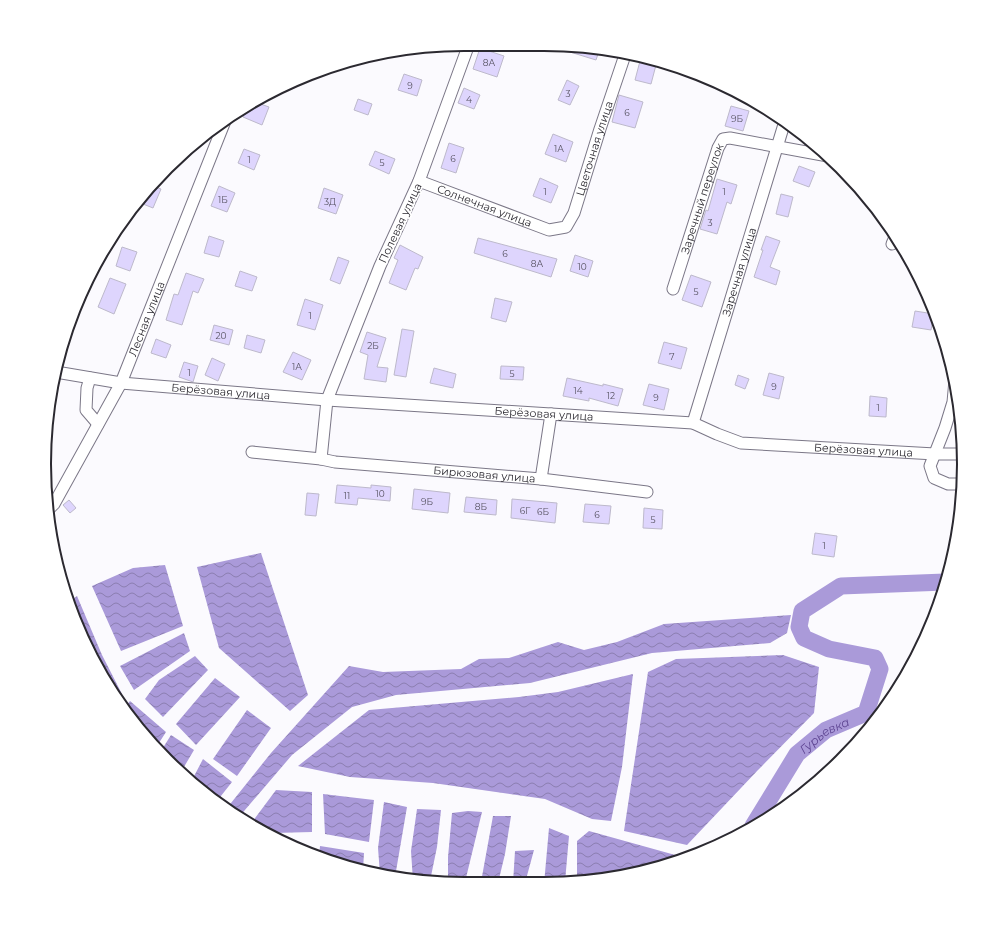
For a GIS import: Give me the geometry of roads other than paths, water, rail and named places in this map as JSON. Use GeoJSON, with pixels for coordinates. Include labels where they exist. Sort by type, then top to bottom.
{"type":"FeatureCollection","features":[{"type":"Feature","properties":{"kind":"street","name":"Полевая улица"},"geometry":{"type":"LineString","coordinates":[[326,400],[380,266],[419,181],[466,51]]}},
{"type":"Feature","properties":{"kind":"street","name":"Цветочная улица"},"geometry":{"type":"LineString","coordinates":[[549,230],[566,227],[574,213],[624,59]]}},
{"type":"Feature","properties":{"kind":"street","name":"Заречная улица"},"geometry":{"type":"LineString","coordinates":[[693,423],[783,128]]}},
{"type":"Feature","properties":{"kind":"street","name":"Лесная улица"},"geometry":{"type":"LineString","coordinates":[[54,504],[121,383],[220,131]]}},
{"type":"Feature","properties":{"kind":"street","name":"Заречный переулок"},"geometry":{"type":"LineString","coordinates":[[673,289],[718,148],[723,139],[730,138],[777,147]]}},
{"type":"Feature","properties":{"kind":"street"},"geometry":{"type":"LineString","coordinates":[[777,147],[817,154]]}},
{"type":"Feature","properties":{"kind":"street","name":"Солнечная улица"},"geometry":{"type":"LineString","coordinates":[[419,181],[549,230]]}},
{"type":"Feature","properties":{"kind":"street","name":"Берёзовая улица"},"geometry":{"type":"LineString","coordinates":[[61,373],[121,383],[326,400],[693,423],[741,443],[957,454]]}},
{"type":"Feature","properties":{"kind":"street"},"geometry":{"type":"LineString","coordinates":[[90,378],[87,388],[86,410],[98,424]]}},
{"type":"Feature","properties":{"kind":"street"},"geometry":{"type":"LineString","coordinates":[[321,459],[326,400]]}},
{"type":"Feature","properties":{"kind":"street"},"geometry":{"type":"LineString","coordinates":[[952,403],[946,428],[930,466],[934,478],[948,484],[956,484]]}},
{"type":"Feature","properties":{"kind":"street"},"geometry":{"type":"LineString","coordinates":[[542,479],[551,414]]}},
{"type":"Feature","properties":{"kind":"street","name":"Бирюзовая улица"},"geometry":{"type":"LineString","coordinates":[[252,452],[321,459],[335,462],[542,479],[647,492]]}},
{"type":"Feature","properties":{"kind":"water"},"geometry":{"type":"Polygon","coordinates":[[[261,553],[308,695],[290,711],[219,648],[197,567],[261,553]]]}},
{"type":"Feature","properties":{"kind":"water"},"geometry":{"type":"Polygon","coordinates":[[[165,565],[183,626],[121,651],[92,586],[133,568],[165,565]]]}},
{"type":"Feature","properties":{"kind":"water"},"geometry":{"type":"Polygon","coordinates":[[[77,596],[102,655],[122,694],[106,670],[94,647],[82,622],[74,599],[77,596]]]}},
{"type":"Feature","properties":{"kind":"water"},"geometry":{"type":"Polygon","coordinates":[[[791,615],[787,633],[770,643],[652,653],[530,683],[396,695],[352,707],[292,755],[243,812],[230,804],[271,753],[349,666],[383,672],[461,669],[479,659],[509,658],[558,642],[584,650],[617,642],[664,624],[791,615]]]}},
{"type":"Feature","properties":{"kind":"water"},"geometry":{"type":"Polygon","coordinates":[[[184,633],[190,651],[134,690],[120,666],[184,633]]]}},
{"type":"Feature","properties":{"kind":"water"},"geometry":{"type":"Polygon","coordinates":[[[783,655],[819,667],[814,713],[687,845],[624,831],[648,672],[676,659],[783,655]]]}},
{"type":"Feature","properties":{"kind":"water"},"geometry":{"type":"Polygon","coordinates":[[[195,656],[208,670],[163,717],[145,699],[159,680],[195,656]]]}},
{"type":"Feature","properties":{"kind":"water"},"geometry":{"type":"Polygon","coordinates":[[[633,674],[622,767],[611,821],[592,819],[545,799],[433,783],[350,777],[298,766],[369,710],[519,697],[558,692],[633,674]]]}},
{"type":"Feature","properties":{"kind":"water"},"geometry":{"type":"Polygon","coordinates":[[[215,678],[240,697],[196,745],[176,724],[215,678]]]}},
{"type":"Feature","properties":{"kind":"water"},"geometry":{"type":"Polygon","coordinates":[[[130,701],[166,732],[159,743],[136,715],[128,703],[130,701]]]}},
{"type":"Feature","properties":{"kind":"water"},"geometry":{"type":"Polygon","coordinates":[[[247,710],[271,728],[237,776],[213,759],[247,710]]]}},
{"type":"Feature","properties":{"kind":"water"},"geometry":{"type":"Polygon","coordinates":[[[171,735],[194,750],[184,767],[163,747],[171,735]]]}},
{"type":"Feature","properties":{"kind":"water"},"geometry":{"type":"Polygon","coordinates":[[[203,759],[232,782],[220,797],[194,777],[203,759]]]}},
{"type":"Feature","properties":{"kind":"water"},"geometry":{"type":"Polygon","coordinates":[[[276,790],[312,792],[312,832],[279,833],[254,820],[276,790]]]}},
{"type":"Feature","properties":{"kind":"water"},"geometry":{"type":"Polygon","coordinates":[[[323,794],[374,800],[369,842],[325,834],[323,794]]]}},
{"type":"Feature","properties":{"kind":"water"},"geometry":{"type":"Polygon","coordinates":[[[384,802],[407,807],[396,871],[380,868],[378,848],[384,802]]]}},
{"type":"Feature","properties":{"kind":"water"},"geometry":{"type":"Polygon","coordinates":[[[417,809],[441,810],[437,847],[431,875],[412,873],[411,851],[417,809]]]}},
{"type":"Feature","properties":{"kind":"water"},"geometry":{"type":"Polygon","coordinates":[[[468,811],[482,812],[466,877],[448,876],[448,857],[452,813],[468,811]]]}},
{"type":"Feature","properties":{"kind":"water"},"geometry":{"type":"Polygon","coordinates":[[[493,816],[511,816],[499,877],[482,877],[493,816]]]}},
{"type":"Feature","properties":{"kind":"water"},"geometry":{"type":"Polygon","coordinates":[[[549,828],[569,836],[566,876],[545,877],[549,828]]]}},
{"type":"Feature","properties":{"kind":"water"},"geometry":{"type":"Polygon","coordinates":[[[589,831],[676,855],[625,869],[577,875],[577,841],[589,831]]]}},
{"type":"Feature","properties":{"kind":"water"},"geometry":{"type":"Polygon","coordinates":[[[320,846],[364,853],[363,864],[331,855],[320,851],[320,846]]]}},
{"type":"Feature","properties":{"kind":"water"},"geometry":{"type":"Polygon","coordinates":[[[534,850],[527,877],[513,877],[515,851],[534,850]]]}},
{"type":"Feature","properties":{"kind":"waterway","name":"Гурьевка"},"geometry":{"type":"LineString","coordinates":[[759,816],[797,754],[826,730],[866,713],[880,669],[875,658],[829,649],[804,638],[799,627],[802,611],[841,586],[940,582]]}}]}
